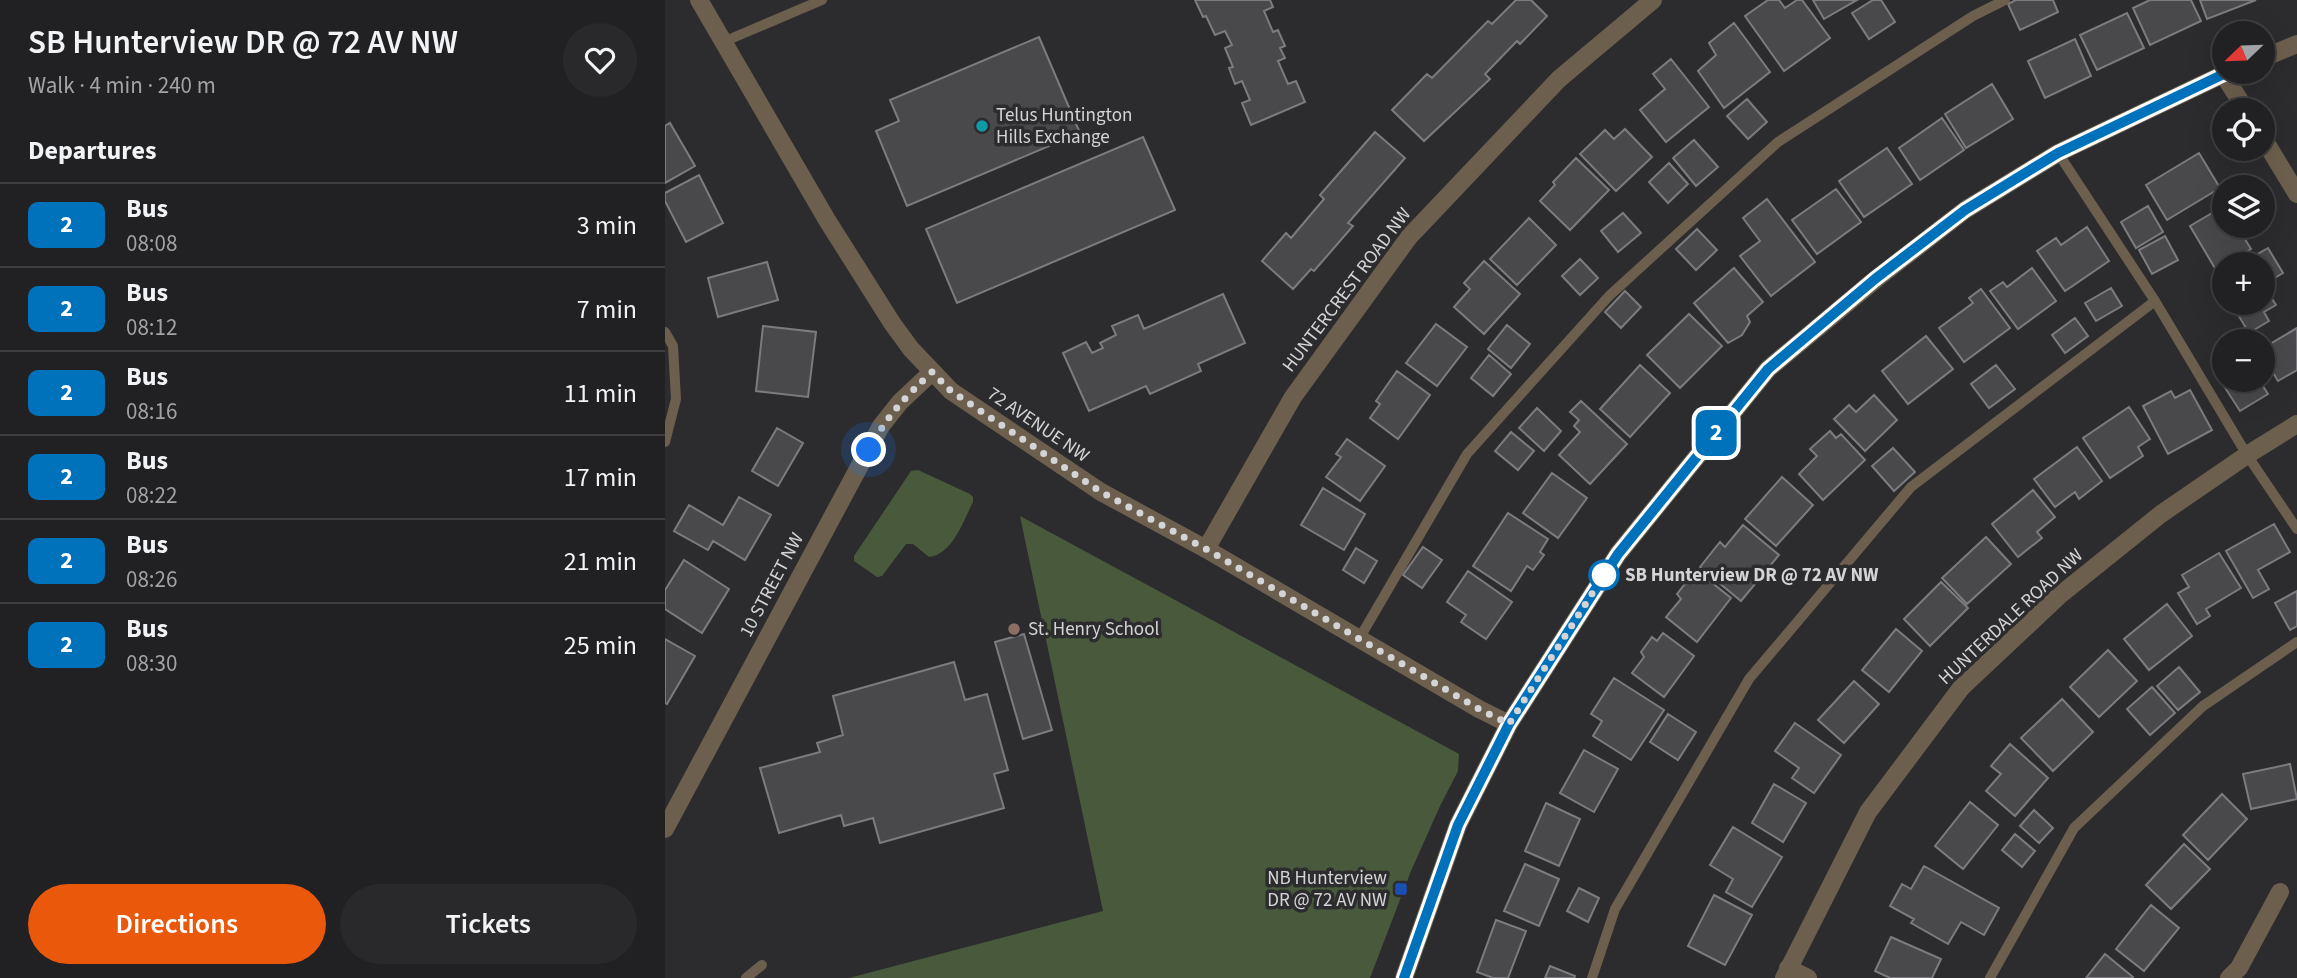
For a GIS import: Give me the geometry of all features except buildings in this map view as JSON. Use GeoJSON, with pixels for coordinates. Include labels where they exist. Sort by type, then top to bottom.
{"type":"FeatureCollection","features":[{"type":"Feature","properties":{"kind":"street","name":"72 AVENUE NW"},"geometry":{"type":"LineString","coordinates":[[699,0],[892,323],[911,349],[951,391],[1101,492],[1206,549],[1509,724]]}},
{"type":"Feature","properties":{"kind":"street","name":"HUNTERCREST ROAD NW"},"geometry":{"type":"LineString","coordinates":[[1206,549],[1293,397],[1409,237],[1559,79],[1653,0]]}},
{"type":"Feature","properties":{"kind":"street"},"geometry":{"type":"LineString","coordinates":[[2275,53],[2297,44]]}},
{"type":"Feature","properties":{"kind":"street"},"geometry":{"type":"LineString","coordinates":[[1404,978],[1458,825],[1509,724],[1618,554],[1768,369],[1875,279],[1965,210],[2058,153],[2212,80]]}},
{"type":"Feature","properties":{"kind":"street"},"geometry":{"type":"LineString","coordinates":[[2275,158],[2297,194]]}},
{"type":"Feature","properties":{"kind":"street","name":"10 STREET NW"},"geometry":{"type":"LineString","coordinates":[[665,829],[881,426],[900,402],[932,372]]}},
{"type":"Feature","properties":{"kind":"street","name":"HUNTERDALE ROAD NW"},"geometry":{"type":"LineString","coordinates":[[1786,973],[1868,812],[1961,688],[2060,595],[2161,514],[2297,424]]}},
{"type":"Feature","properties":{"kind":"street"},"geometry":{"type":"LineString","coordinates":[[2229,978],[2239,968],[2280,892]]}},
{"type":"Feature","properties":{"kind":"street"},"geometry":{"type":"LineString","coordinates":[[1786,973],[1808,978]]}},
{"type":"Feature","properties":{"kind":"lane"},"geometry":{"type":"LineString","coordinates":[[723,42],[822,0]]}},
{"type":"Feature","properties":{"kind":"lane"},"geometry":{"type":"LineString","coordinates":[[1359,639],[1467,454],[1609,296],[1778,142],[1979,12],[2005,0]]}},
{"type":"Feature","properties":{"kind":"lane"},"geometry":{"type":"LineString","coordinates":[[2058,153],[2155,301],[2247,455],[2297,529]]}},
{"type":"Feature","properties":{"kind":"lane"},"geometry":{"type":"LineString","coordinates":[[1593,978],[1615,909],[1749,679],[1911,487],[2155,301]]}},
{"type":"Feature","properties":{"kind":"lane"},"geometry":{"type":"LineString","coordinates":[[665,331],[673,346],[676,399],[665,442]]}},
{"type":"Feature","properties":{"kind":"lane"},"geometry":{"type":"LineString","coordinates":[[1990,978],[2074,828],[2203,706],[2297,642]]}},
{"type":"Feature","properties":{"kind":"lane"},"geometry":{"type":"LineString","coordinates":[[746,978],[762,965]]}},
{"type":"Feature","properties":{"kind":"green space"},"geometry":{"type":"Polygon","coordinates":[[[918,470],[970,494],[973,502],[956,536],[945,550],[929,557],[913,544],[906,544],[882,576],[877,577],[854,561],[854,556],[911,471],[918,470]]]}},
{"type":"Feature","properties":{"kind":"green space"},"geometry":{"type":"Polygon","coordinates":[[[1020,516],[1459,754],[1458,771],[1411,871],[1370,978],[849,978],[1103,911],[1020,516]]]}},
{"type":"Feature","properties":{"kind":"bus line","name":"2"},"geometry":{"type":"LineString","coordinates":[[1404,978],[1458,825],[1509,724],[1618,554],[1768,369],[1875,279],[1965,210],[2058,153],[2212,80]]}},
{"type":"Feature","properties":{"kind":"place","name":"Telus Huntington Hills Exchange"},"geometry":{"type":"Point","coordinates":[982,126]}},
{"type":"Feature","properties":{"kind":"place","name":"SB Hunterview DR @ 72 AV NW"},"geometry":{"type":"Point","coordinates":[1604,575]}},
{"type":"Feature","properties":{"kind":"place","name":"St. Henry School"},"geometry":{"type":"Point","coordinates":[1014,629]}},
{"type":"Feature","properties":{"kind":"place","name":"NB Hunterview DR @ 72 AV NW"},"geometry":{"type":"Point","coordinates":[1401,889]}},
{"type":"Feature","properties":{"kind":"route"},"geometry":{"type":"LineString","coordinates":[[869,450],[881,426],[900,402],[932,372],[951,391],[1101,492],[1206,549],[1509,724],[1604,575]]}}]}
